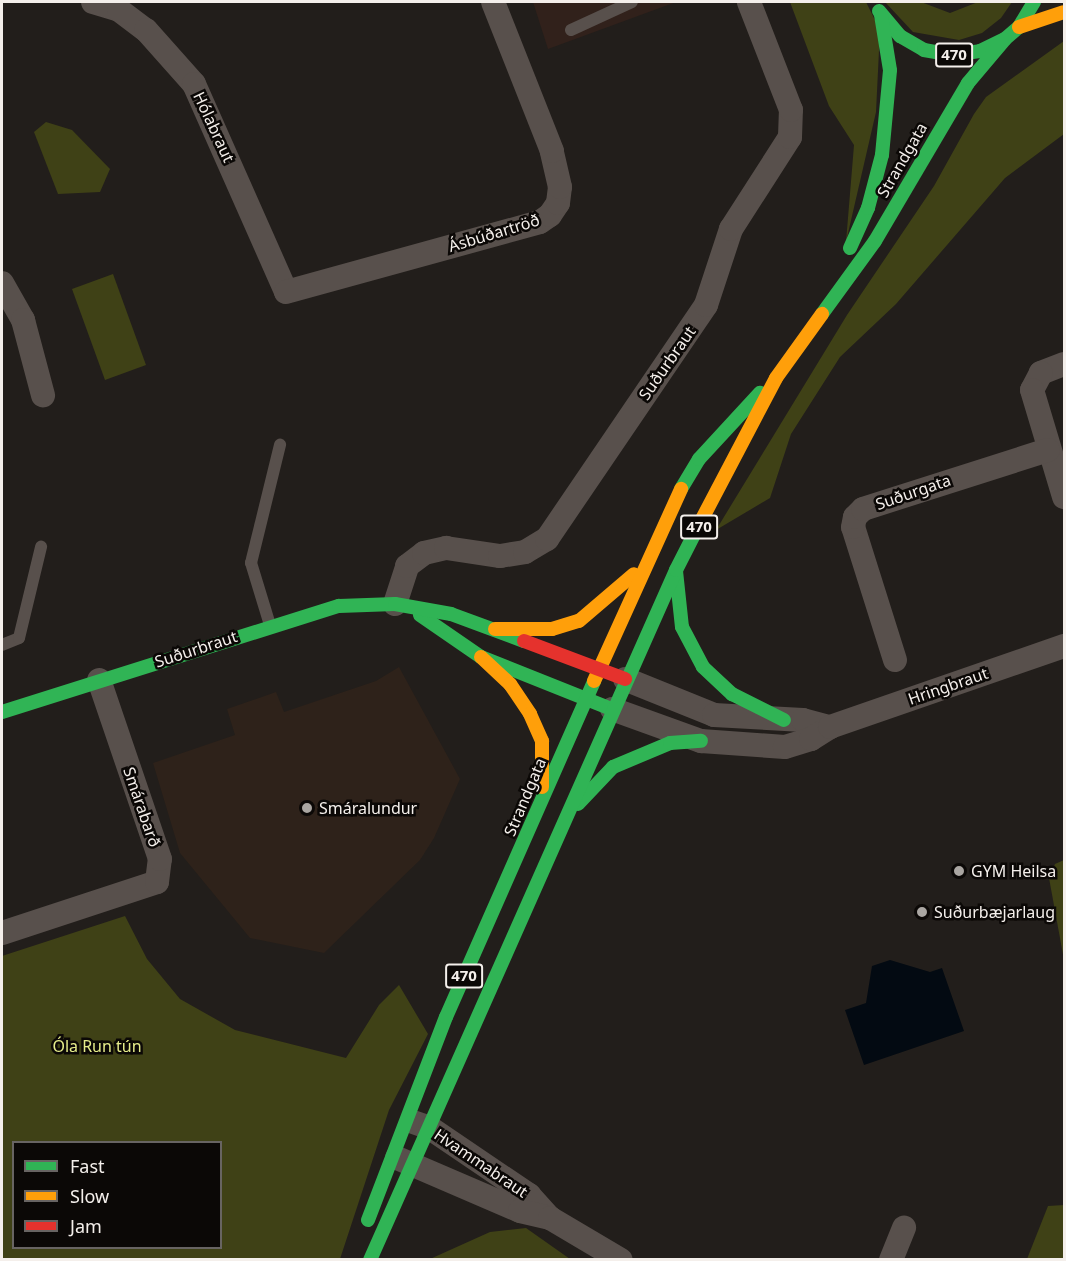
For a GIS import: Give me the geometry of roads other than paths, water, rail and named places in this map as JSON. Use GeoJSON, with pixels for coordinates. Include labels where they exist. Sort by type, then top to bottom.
{"type":"FeatureCollection","features":[{"type":"Feature","properties":{"kind":"main road","name":"470"},"geometry":{"type":"LineString","coordinates":[[875,2],[881,15],[900,36],[924,50],[952,55],[980,51],[1005,39],[1018,27],[1034,2]]}},
{"type":"Feature","properties":{"kind":"main road"},"geometry":{"type":"LineString","coordinates":[[1018,27],[1065,12]]}},
{"type":"Feature","properties":{"kind":"main road","name":"Strandgata"},"geometry":{"type":"LineString","coordinates":[[832,300],[868,208],[882,155],[890,70],[881,15]]}},
{"type":"Feature","properties":{"kind":"main road","name":"Strandgata"},"geometry":{"type":"LineString","coordinates":[[358,1249],[390,1155],[405,1119],[585,698],[673,501],[699,459],[776,378],[875,241],[968,83],[1005,39]]}},
{"type":"Feature","properties":{"kind":"main road","name":"Strandgata"},"geometry":{"type":"LineString","coordinates":[[370,1260],[414,1166],[557,831],[625,679],[676,570],[776,378]]}},
{"type":"Feature","properties":{"kind":"main road"},"geometry":{"type":"LineString","coordinates":[[495,629],[545,630],[579,621],[644,565]]}},
{"type":"Feature","properties":{"kind":"main road"},"geometry":{"type":"LineString","coordinates":[[676,570],[682,627],[703,667],[732,694],[784,720]]}},
{"type":"Feature","properties":{"kind":"main road","name":"Suðurbraut"},"geometry":{"type":"LineString","coordinates":[[2,712],[270,625],[339,606],[402,606],[451,614],[599,667],[625,679]]}},
{"type":"Feature","properties":{"kind":"main road"},"geometry":{"type":"LineString","coordinates":[[402,606],[481,657],[612,709]]}},
{"type":"Feature","properties":{"kind":"main road"},"geometry":{"type":"LineString","coordinates":[[481,657],[523,701],[538,733],[543,767],[541,803]]}},
{"type":"Feature","properties":{"kind":"main road"},"geometry":{"type":"LineString","coordinates":[[557,831],[613,767],[670,743],[701,741]]}},
{"type":"Feature","properties":{"kind":"street","name":"Hólabraut"},"geometry":{"type":"LineString","coordinates":[[93,2],[119,10],[146,30],[194,84],[286,292]]}},
{"type":"Feature","properties":{"kind":"street","name":"Ásbúðartröð"},"geometry":{"type":"LineString","coordinates":[[286,292],[540,222],[558,203],[560,187],[552,151],[493,2]]}},
{"type":"Feature","properties":{"kind":"street","name":"Suðurbraut"},"geometry":{"type":"LineString","coordinates":[[402,606],[407,566],[424,553],[446,548],[500,556],[525,552],[546,539],[706,305],[731,229],[790,137],[791,110],[749,2]]}},
{"type":"Feature","properties":{"kind":"street"},"geometry":{"type":"LineString","coordinates":[[2,283],[23,320],[43,395]]}},
{"type":"Feature","properties":{"kind":"street"},"geometry":{"type":"LineString","coordinates":[[1065,364],[1041,373],[1032,390],[1048,450],[1065,498]]}},
{"type":"Feature","properties":{"kind":"street","name":"Suðurgata"},"geometry":{"type":"LineString","coordinates":[[895,660],[853,527],[855,517],[863,509],[1048,450]]}},
{"type":"Feature","properties":{"kind":"street","name":"Hringbraut"},"geometry":{"type":"LineString","coordinates":[[612,709],[701,741],[785,747],[811,739],[831,726],[1065,646]]}},
{"type":"Feature","properties":{"kind":"street","name":"Hringbraut"},"geometry":{"type":"LineString","coordinates":[[625,679],[714,715],[831,726]]}},
{"type":"Feature","properties":{"kind":"street","name":"Smárabarð"},"geometry":{"type":"LineString","coordinates":[[2,933],[157,882],[160,859],[99,680]]}},
{"type":"Feature","properties":{"kind":"street","name":"Hvammabraut"},"geometry":{"type":"LineString","coordinates":[[405,1119],[430,1128],[530,1195],[550,1218]]}},
{"type":"Feature","properties":{"kind":"street","name":"Hvammabraut"},"geometry":{"type":"LineString","coordinates":[[390,1155],[520,1211],[550,1218],[621,1260]]}},
{"type":"Feature","properties":{"kind":"street"},"geometry":{"type":"LineString","coordinates":[[891,1260],[904,1228]]}},
{"type":"Feature","properties":{"kind":"lane"},"geometry":{"type":"LineString","coordinates":[[571,30],[632,2]]}},
{"type":"Feature","properties":{"kind":"lane"},"geometry":{"type":"LineString","coordinates":[[270,625],[251,563],[280,445]]}},
{"type":"Feature","properties":{"kind":"lane"},"geometry":{"type":"LineString","coordinates":[[2,645],[19,638],[41,547]]}},
{"type":"Feature","properties":{"kind":"place","name":"Smáralundur"},"geometry":{"type":"Point","coordinates":[307,808]}},
{"type":"Feature","properties":{"kind":"place","name":"GYM Heilsa"},"geometry":{"type":"Point","coordinates":[959,871]}},
{"type":"Feature","properties":{"kind":"place","name":"Suðurbæjarlaug"},"geometry":{"type":"Point","coordinates":[922,912]}},
{"type":"Feature","properties":{"kind":"park label","name":"Óla Run tún"},"geometry":{"type":"Point","coordinates":[97,1046]}}]}
